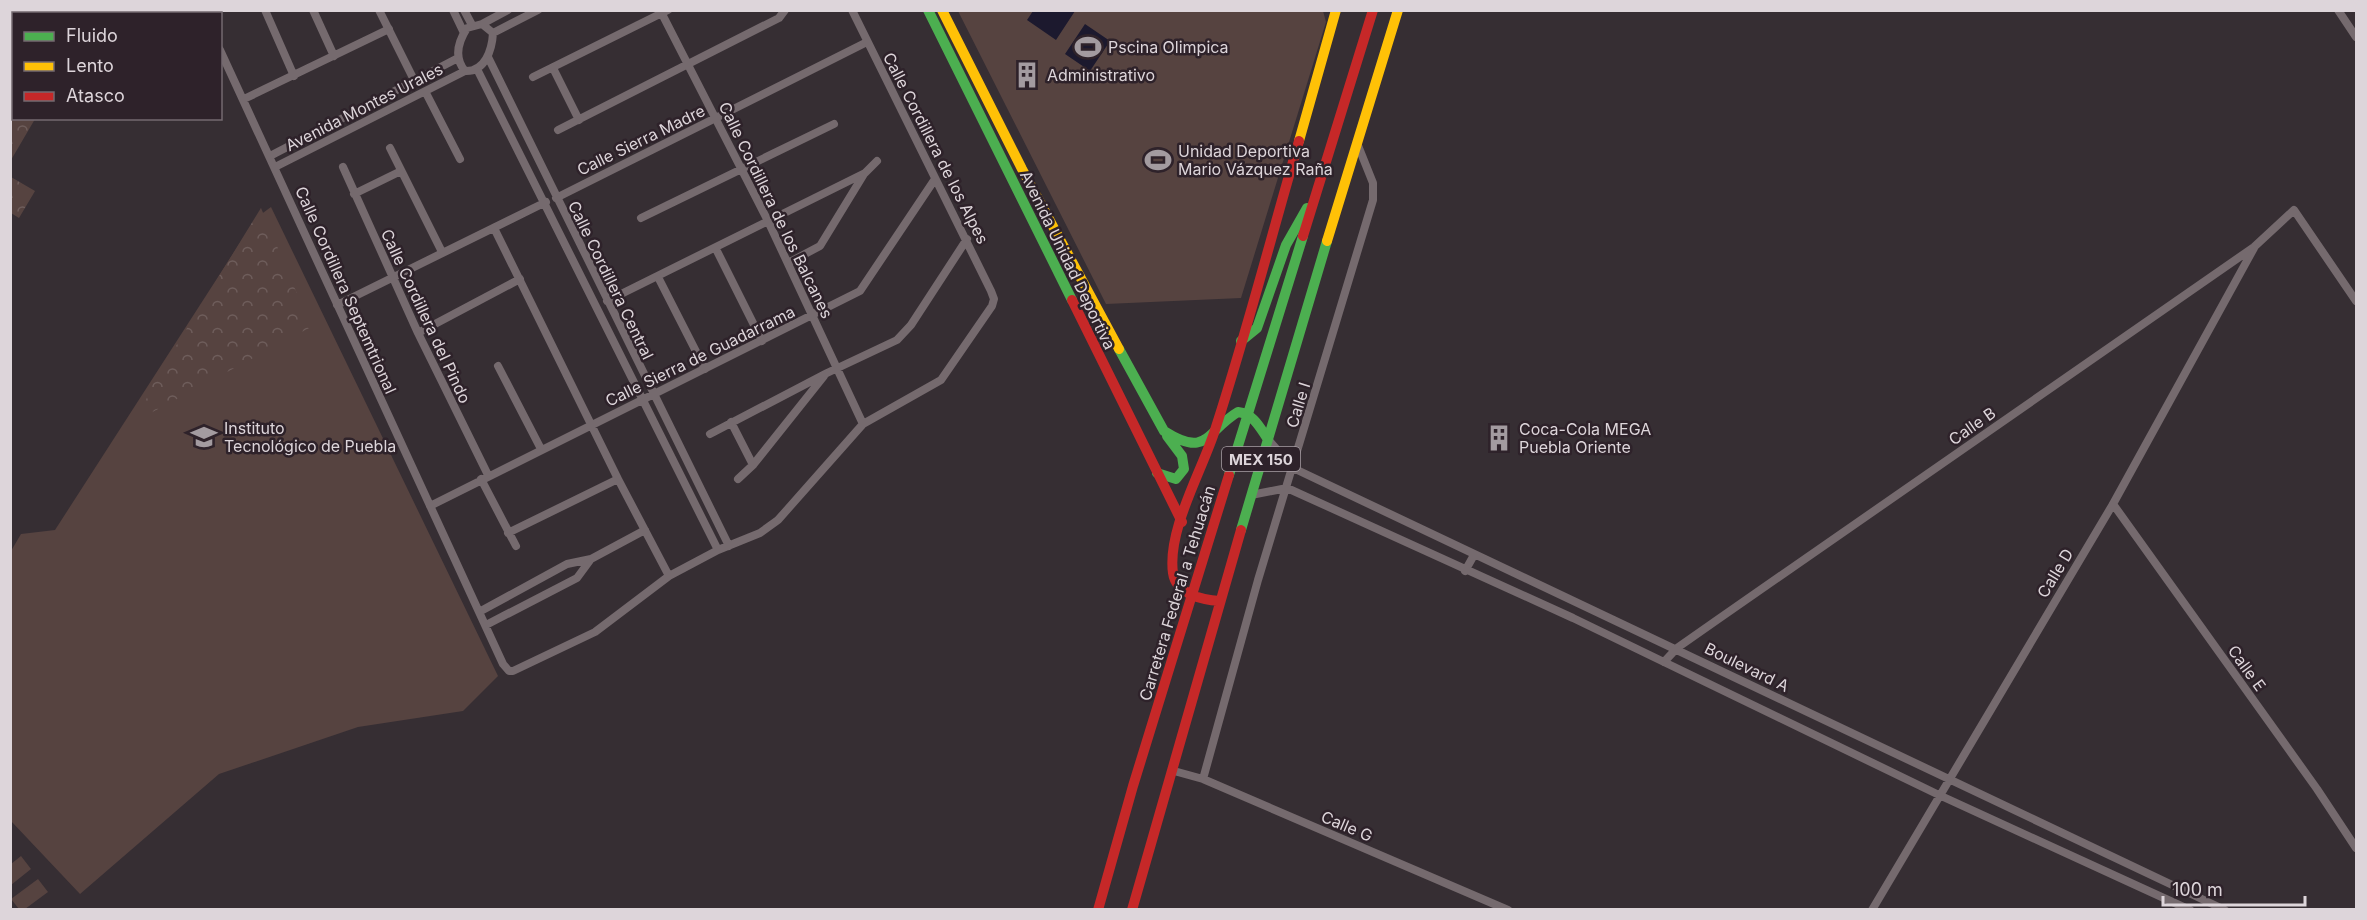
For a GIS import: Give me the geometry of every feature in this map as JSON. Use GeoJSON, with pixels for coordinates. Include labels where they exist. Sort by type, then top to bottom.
{"type":"FeatureCollection","features":[{"type":"Feature","properties":{"kind":"main road","name":"Avenida Unidad Deportiva"},"geometry":{"type":"LineString","coordinates":[[928,10],[1182,522]]}},
{"type":"Feature","properties":{"kind":"main road","name":"Avenida Unidad Deportiva"},"geometry":{"type":"LineString","coordinates":[[942,10],[1022,169],[1164,431],[1182,456],[1184,469],[1176,479],[1157,473]]}},
{"type":"Feature","properties":{"kind":"main road"},"geometry":{"type":"LineString","coordinates":[[1220,601],[1211,601],[1192,595],[1179,587],[1173,577],[1172,563],[1182,522],[1214,432],[1241,341],[1336,10]]}},
{"type":"Feature","properties":{"kind":"main road","name":"Carretera Federal a Tehuacán"},"geometry":{"type":"LineString","coordinates":[[1098,909],[1132,786],[1373,10]]}},
{"type":"Feature","properties":{"kind":"main road","name":"MEX 150"},"geometry":{"type":"LineString","coordinates":[[1132,909],[1174,771],[1267,438],[1398,10]]}},
{"type":"Feature","properties":{"kind":"main road"},"geometry":{"type":"LineString","coordinates":[[977,111],[990,105]]}},
{"type":"Feature","properties":{"kind":"main road"},"geometry":{"type":"LineString","coordinates":[[994,144],[1008,139]]}},
{"type":"Feature","properties":{"kind":"main road"},"geometry":{"type":"LineString","coordinates":[[1009,174],[1022,169]]}},
{"type":"Feature","properties":{"kind":"main road"},"geometry":{"type":"LineString","coordinates":[[1241,341],[1254,333],[1257,328],[1286,245],[1320,183]]}},
{"type":"Feature","properties":{"kind":"main road"},"geometry":{"type":"LineString","coordinates":[[1164,431],[1181,442],[1199,443],[1214,432],[1231,414],[1248,414],[1259,423],[1267,438]]}},
{"type":"Feature","properties":{"kind":"street"},"geometry":{"type":"LineString","coordinates":[[265,10],[294,76]]}},
{"type":"Feature","properties":{"kind":"street"},"geometry":{"type":"LineString","coordinates":[[313,10],[334,56]]}},
{"type":"Feature","properties":{"kind":"street"},"geometry":{"type":"LineString","coordinates":[[379,10],[415,82]]}},
{"type":"Feature","properties":{"kind":"street"},"geometry":{"type":"LineString","coordinates":[[453,10],[464,33]]}},
{"type":"Feature","properties":{"kind":"street"},"geometry":{"type":"LineString","coordinates":[[464,10],[472,25]]}},
{"type":"Feature","properties":{"kind":"street"},"geometry":{"type":"LineString","coordinates":[[493,33],[488,57],[477,69],[465,71],[458,58],[464,33],[472,25],[482,24],[508,10]]}},
{"type":"Feature","properties":{"kind":"street"},"geometry":{"type":"LineString","coordinates":[[493,33],[538,10]]}},
{"type":"Feature","properties":{"kind":"street","name":"Calle Cordillera de los Alpes"},"geometry":{"type":"LineString","coordinates":[[852,10],[967,239],[994,298],[992,306],[941,380],[863,424]]}},
{"type":"Feature","properties":{"kind":"street"},"geometry":{"type":"LineString","coordinates":[[2338,10],[2356,37]]}},
{"type":"Feature","properties":{"kind":"street"},"geometry":{"type":"LineString","coordinates":[[533,76],[663,12]]}},
{"type":"Feature","properties":{"kind":"street","name":"Calle Cordillera de los Balcanes"},"geometry":{"type":"LineString","coordinates":[[663,12],[688,67],[716,118],[814,315],[863,424]]}},
{"type":"Feature","properties":{"kind":"street"},"geometry":{"type":"LineString","coordinates":[[558,130],[688,67],[785,12]]}},
{"type":"Feature","properties":{"kind":"street"},"geometry":{"type":"LineString","coordinates":[[482,24],[493,33]]}},
{"type":"Feature","properties":{"kind":"street"},"geometry":{"type":"LineString","coordinates":[[244,99],[389,29]]}},
{"type":"Feature","properties":{"kind":"street","name":"Calle Sierra Madre"},"geometry":{"type":"LineString","coordinates":[[556,198],[867,42]]}},
{"type":"Feature","properties":{"kind":"street","name":"Calle Cordillera Septemtrional"},"geometry":{"type":"LineString","coordinates":[[222,54],[336,305],[479,612],[509,671],[595,633],[669,576]]}},
{"type":"Feature","properties":{"kind":"street","name":"Calle Cordillera Central"},"geometry":{"type":"LineString","coordinates":[[488,57],[652,394],[729,546]]}},
{"type":"Feature","properties":{"kind":"street","name":"Avenida Montes Urales"},"geometry":{"type":"LineString","coordinates":[[270,156],[458,58]]}},
{"type":"Feature","properties":{"kind":"street"},"geometry":{"type":"LineString","coordinates":[[553,68],[579,120]]}},
{"type":"Feature","properties":{"kind":"street","name":"Calle Cordillera Central"},"geometry":{"type":"LineString","coordinates":[[477,69],[546,202],[718,550]]}},
{"type":"Feature","properties":{"kind":"street","name":"Avenida Montes Urales"},"geometry":{"type":"LineString","coordinates":[[275,167],[426,93],[465,71]]}},
{"type":"Feature","properties":{"kind":"street"},"geometry":{"type":"LineString","coordinates":[[426,93],[460,159]]}},
{"type":"Feature","properties":{"kind":"street"},"geometry":{"type":"LineString","coordinates":[[641,218],[834,124]]}},
{"type":"Feature","properties":{"kind":"street"},"geometry":{"type":"LineString","coordinates":[[328,127],[336,138]]}},
{"type":"Feature","properties":{"kind":"street","name":"Calle I"},"geometry":{"type":"LineString","coordinates":[[1203,779],[1258,580],[1373,200],[1373,183],[1357,143]]}},
{"type":"Feature","properties":{"kind":"street"},"geometry":{"type":"LineString","coordinates":[[390,148],[442,252]]}},
{"type":"Feature","properties":{"kind":"street"},"geometry":{"type":"LineString","coordinates":[[788,263],[820,246],[865,173],[877,161]]}},
{"type":"Feature","properties":{"kind":"street","name":"Calle Cordillera del Pindo"},"geometry":{"type":"LineString","coordinates":[[343,167],[508,534],[516,546]]}},
{"type":"Feature","properties":{"kind":"street"},"geometry":{"type":"LineString","coordinates":[[354,194],[401,171]]}},
{"type":"Feature","properties":{"kind":"street"},"geometry":{"type":"LineString","coordinates":[[607,301],[716,249],[865,173]]}},
{"type":"Feature","properties":{"kind":"street","name":"Calle Sierra de Guadarrama"},"geometry":{"type":"LineString","coordinates":[[430,506],[860,291],[935,179]]}},
{"type":"Feature","properties":{"kind":"street"},"geometry":{"type":"LineString","coordinates":[[336,305],[546,202]]}},
{"type":"Feature","properties":{"kind":"street","name":"Calle B"},"geometry":{"type":"LineString","coordinates":[[1664,662],[1677,648],[2254,247],[2294,210],[2356,301]]}},
{"type":"Feature","properties":{"kind":"street"},"geometry":{"type":"LineString","coordinates":[[494,228],[618,479],[669,576],[718,550],[760,533],[778,520],[863,424]]}},
{"type":"Feature","properties":{"kind":"street"},"geometry":{"type":"LineString","coordinates":[[710,434],[826,373],[897,340],[911,325],[967,239]]}},
{"type":"Feature","properties":{"kind":"street","name":"Calle D"},"geometry":{"type":"LineString","coordinates":[[1872,909],[2113,504],[2254,247]]}},
{"type":"Feature","properties":{"kind":"street"},"geometry":{"type":"LineString","coordinates":[[716,249],[762,341]]}},
{"type":"Feature","properties":{"kind":"street"},"geometry":{"type":"LineString","coordinates":[[657,277],[705,369]]}},
{"type":"Feature","properties":{"kind":"street"},"geometry":{"type":"LineString","coordinates":[[418,333],[520,279]]}},
{"type":"Feature","properties":{"kind":"street"},"geometry":{"type":"LineString","coordinates":[[498,366],[541,449]]}},
{"type":"Feature","properties":{"kind":"street"},"geometry":{"type":"LineString","coordinates":[[738,479],[753,465],[826,373]]}},
{"type":"Feature","properties":{"kind":"street"},"geometry":{"type":"LineString","coordinates":[[730,422],[753,465]]}},
{"type":"Feature","properties":{"kind":"street","name":"Boulevard A"},"geometry":{"type":"LineString","coordinates":[[1267,438],[1293,468],[1474,555],[1677,648],[1947,780],[2225,909]]}},
{"type":"Feature","properties":{"kind":"street"},"geometry":{"type":"LineString","coordinates":[[508,534],[618,479]]}},
{"type":"Feature","properties":{"kind":"street"},"geometry":{"type":"LineString","coordinates":[[1251,495],[1287,488]]}},
{"type":"Feature","properties":{"kind":"street","name":"Boulevard A"},"geometry":{"type":"LineString","coordinates":[[1287,488],[1664,662],[1939,795],[2190,909]]}},
{"type":"Feature","properties":{"kind":"street","name":"Calle E"},"geometry":{"type":"LineString","coordinates":[[2113,504],[2356,848]]}},
{"type":"Feature","properties":{"kind":"street"},"geometry":{"type":"LineString","coordinates":[[479,612],[567,564],[591,559],[645,530]]}},
{"type":"Feature","properties":{"kind":"street"},"geometry":{"type":"LineString","coordinates":[[1465,571],[1474,555]]}},
{"type":"Feature","properties":{"kind":"street"},"geometry":{"type":"LineString","coordinates":[[486,625],[577,578],[591,559]]}},
{"type":"Feature","properties":{"kind":"street","name":"Calle G"},"geometry":{"type":"LineString","coordinates":[[1174,771],[1203,779],[1508,909]]}},
{"type":"Feature","properties":{"kind":"street"},"geometry":{"type":"LineString","coordinates":[[2049,845],[2056,830]]}},
{"type":"Feature","properties":{"kind":"green space","name":"Unidad Deportiva Mario Vázquez Raña"},"geometry":{"type":"Polygon","coordinates":[[[958,11],[1323,11],[1326,22],[1241,298],[1106,304],[958,11]]]}},
{"type":"Feature","properties":{"kind":"green space"},"geometry":{"type":"Polygon","coordinates":[[[11,87],[12,120],[34,120],[11,160],[11,87]]]}},
{"type":"Feature","properties":{"kind":"green space"},"geometry":{"type":"Polygon","coordinates":[[[11,177],[35,191],[19,218],[11,213],[11,177]]]}},
{"type":"Feature","properties":{"kind":"green space","name":"Instituto Tecnológico de Puebla"},"geometry":{"type":"Polygon","coordinates":[[[271,207],[498,676],[463,711],[358,727],[219,774],[80,894],[11,821],[11,551],[21,534],[55,530],[256,218],[271,207]]]}},
{"type":"Feature","properties":{"kind":"green space"},"geometry":{"type":"Polygon","coordinates":[[[261,208],[311,327],[145,416],[144,405],[152,385],[261,208]]]}},
{"type":"Feature","properties":{"kind":"green space"},"geometry":{"type":"Polygon","coordinates":[[[21,856],[31,869],[11,885],[11,864],[21,856]]]}},
{"type":"Feature","properties":{"kind":"green space"},"geometry":{"type":"Polygon","coordinates":[[[38,879],[48,892],[25,909],[19,909],[11,899],[38,879]]]}},
{"type":"Feature","properties":{"kind":"shaded area"},"geometry":{"type":"Polygon","coordinates":[[[1033,11],[1075,11],[1056,40],[1027,20],[1033,11]]]}},
{"type":"Feature","properties":{"kind":"shaded area","name":"Pscina Olimpica"},"geometry":{"type":"Polygon","coordinates":[[[1085,24],[1110,41],[1090,71],[1065,54],[1085,24]]]}},
{"type":"Feature","properties":{"kind":"traffic: fast"},"geometry":{"type":"LineString","coordinates":[[928,10],[1072,300]]}},
{"type":"Feature","properties":{"kind":"traffic: fast"},"geometry":{"type":"LineString","coordinates":[[1241,341],[1257,328],[1286,245],[1307,208]]}},
{"type":"Feature","properties":{"kind":"traffic: fast"},"geometry":{"type":"LineString","coordinates":[[1229,475],[1303,236]]}},
{"type":"Feature","properties":{"kind":"traffic: fast"},"geometry":{"type":"LineString","coordinates":[[1241,530],[1327,241]]}},
{"type":"Feature","properties":{"kind":"traffic: fast"},"geometry":{"type":"LineString","coordinates":[[1119,349],[1164,431],[1190,443],[1198,442],[1206,439],[1238,412],[1252,418],[1267,438]]}},
{"type":"Feature","properties":{"kind":"traffic: fast"},"geometry":{"type":"LineString","coordinates":[[1157,473],[1176,479],[1184,469],[1182,456],[1167,436]]}},
{"type":"Feature","properties":{"kind":"traffic: slow"},"geometry":{"type":"LineString","coordinates":[[942,10],[1022,169],[1119,349]]}},
{"type":"Feature","properties":{"kind":"traffic: slow"},"geometry":{"type":"LineString","coordinates":[[1299,141],[1336,10]]}},
{"type":"Feature","properties":{"kind":"traffic: slow"},"geometry":{"type":"LineString","coordinates":[[1327,241],[1398,10]]}},
{"type":"Feature","properties":{"kind":"traffic: jam"},"geometry":{"type":"LineString","coordinates":[[1303,236],[1373,10]]}},
{"type":"Feature","properties":{"kind":"traffic: jam"},"geometry":{"type":"LineString","coordinates":[[1220,601],[1198,597],[1184,591],[1179,586],[1173,573],[1175,538],[1226,394],[1299,141]]}},
{"type":"Feature","properties":{"kind":"traffic: jam"},"geometry":{"type":"LineString","coordinates":[[1072,300],[1182,522]]}},
{"type":"Feature","properties":{"kind":"traffic: jam"},"geometry":{"type":"LineString","coordinates":[[1098,910],[1133,786],[1229,475]]}},
{"type":"Feature","properties":{"kind":"traffic: jam"},"geometry":{"type":"LineString","coordinates":[[1132,910],[1241,530]]}},
{"type":"Feature","properties":{"kind":"place","name":"Pscina Olimpica"},"geometry":{"type":"Point","coordinates":[1088,47]}},
{"type":"Feature","properties":{"kind":"place","name":"Administrativo"},"geometry":{"type":"Point","coordinates":[1027,75]}},
{"type":"Feature","properties":{"kind":"place","name":"Unidad Deportiva Mario Vázquez Raña"},"geometry":{"type":"Point","coordinates":[1158,160]}},
{"type":"Feature","properties":{"kind":"place","name":"Instituto Tecnológico de Puebla"},"geometry":{"type":"Point","coordinates":[204,437]}},
{"type":"Feature","properties":{"kind":"place","name":"Coca-Cola MEGA Puebla Oriente"},"geometry":{"type":"Point","coordinates":[1499,438]}}]}
